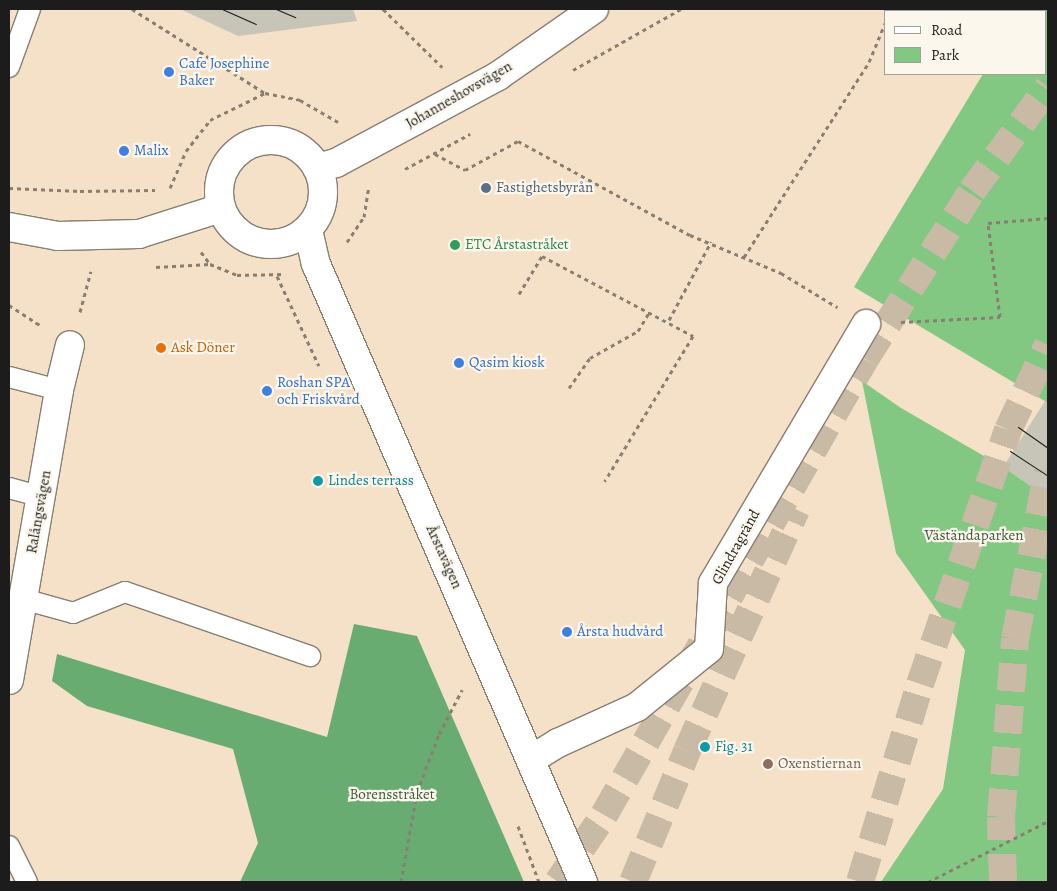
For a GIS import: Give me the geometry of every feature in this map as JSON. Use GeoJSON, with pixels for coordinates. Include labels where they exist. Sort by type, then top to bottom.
{"type":"FeatureCollection","features":[{"type":"Feature","properties":{"kind":"street","name":"Johanneshovsvägen"},"geometry":{"type":"LineString","coordinates":[[317,168],[336,163],[490,80],[584,11]]}},
{"type":"Feature","properties":{"kind":"street"},"geometry":{"type":"LineString","coordinates":[[269,139],[287,141],[303,150],[317,168],[324,191],[322,205],[308,230],[284,244],[256,243],[232,228],[221,208],[219,182],[225,165],[236,152],[252,142],[269,139]]}},
{"type":"Feature","properties":{"kind":"street"},"geometry":{"type":"LineString","coordinates":[[9,227],[58,236],[139,234],[221,208]]}},
{"type":"Feature","properties":{"kind":"street","name":"Årstavägen"},"geometry":{"type":"LineString","coordinates":[[308,230],[316,264],[532,759],[583,882]]}},
{"type":"Feature","properties":{"kind":"street","name":"Glindragränd"},"geometry":{"type":"LineString","coordinates":[[532,759],[558,743],[637,708],[708,649],[713,582],[866,324]]}},
{"type":"Feature","properties":{"kind":"street","name":"Ralångsvägen"},"geometry":{"type":"LineString","coordinates":[[10,670],[42,497],[59,390],[70,345]]}},
{"type":"Feature","properties":{"kind":"lane"},"geometry":{"type":"LineString","coordinates":[[9,67],[30,9]]}},
{"type":"Feature","properties":{"kind":"lane"},"geometry":{"type":"LineString","coordinates":[[9,377],[59,390]]}},
{"type":"Feature","properties":{"kind":"lane"},"geometry":{"type":"LineString","coordinates":[[9,488],[42,497]]}},
{"type":"Feature","properties":{"kind":"lane"},"geometry":{"type":"LineString","coordinates":[[23,599],[73,613],[125,592],[310,656]]}},
{"type":"Feature","properties":{"kind":"lane"},"geometry":{"type":"LineString","coordinates":[[9,846],[26,882]]}},
{"type":"Feature","properties":{"kind":"path"},"geometry":{"type":"LineString","coordinates":[[132,9],[265,93],[300,100],[336,120]]}},
{"type":"Feature","properties":{"kind":"path"},"geometry":{"type":"LineString","coordinates":[[383,9],[445,69]]}},
{"type":"Feature","properties":{"kind":"path"},"geometry":{"type":"LineString","coordinates":[[744,257],[869,62],[884,26]]}},
{"type":"Feature","properties":{"kind":"path"},"geometry":{"type":"LineString","coordinates":[[9,188],[80,191],[169,190],[186,150],[210,120],[265,93]]}},
{"type":"Feature","properties":{"kind":"path"},"geometry":{"type":"LineString","coordinates":[[435,154],[465,170],[518,141],[690,235],[711,242],[781,274],[866,324],[1000,316],[988,223],[1048,218]]}},
{"type":"Feature","properties":{"kind":"path"},"geometry":{"type":"LineString","coordinates":[[151,268],[210,264],[237,275],[277,276],[316,264],[344,248],[364,217],[369,187]]}},
{"type":"Feature","properties":{"kind":"path"},"geometry":{"type":"LineString","coordinates":[[668,320],[711,242]]}},
{"type":"Feature","properties":{"kind":"path"},"geometry":{"type":"LineString","coordinates":[[196,246],[210,264]]}},
{"type":"Feature","properties":{"kind":"path"},"geometry":{"type":"LineString","coordinates":[[519,294],[542,256],[668,320],[693,336],[605,481]]}},
{"type":"Feature","properties":{"kind":"path"},"geometry":{"type":"LineString","coordinates":[[70,345],[91,271],[101,271]]}},
{"type":"Feature","properties":{"kind":"path"},"geometry":{"type":"LineString","coordinates":[[569,388],[590,358],[638,331],[650,312]]}},
{"type":"Feature","properties":{"kind":"path"},"geometry":{"type":"LineString","coordinates":[[401,882],[417,792],[439,734],[465,685]]}},
{"type":"Feature","properties":{"kind":"path"},"geometry":{"type":"LineString","coordinates":[[928,882],[1048,821]]}},
{"type":"Feature","properties":{"kind":"shaded area"},"geometry":{"type":"Polygon","coordinates":[[[180,9],[353,9],[357,21],[238,36],[180,9]]]}},
{"type":"Feature","properties":{"kind":"shaded area"},"geometry":{"type":"Polygon","coordinates":[[[1045,401],[1048,403],[1048,498],[1003,467],[1045,401]]]}},
{"type":"Feature","properties":{"kind":"green space"},"geometry":{"type":"Polygon","coordinates":[[[1048,9],[1048,403],[854,287],[982,75],[1047,75],[1047,10],[1027,10],[1048,9]]]}},
{"type":"Feature","properties":{"kind":"green space","name":"Väständaparken"},"geometry":{"type":"Polygon","coordinates":[[[862,381],[901,408],[1003,467],[1048,498],[1048,882],[881,882],[943,789],[965,650],[896,553],[862,381]]]}},
{"type":"Feature","properties":{"kind":"green space","name":"Borensstråket"},"geometry":{"type":"Polygon","coordinates":[[[354,624],[417,636],[524,882],[240,882],[258,843],[233,749],[87,706],[52,681],[57,654],[327,737],[354,624]]]}},
{"type":"Feature","properties":{"kind":"tunnel"},"geometry":{"type":"LineString","coordinates":[[558,882],[604,815],[865,359],[972,191],[1048,87]]}},
{"type":"Feature","properties":{"kind":"tunnel"},"geometry":{"type":"LineString","coordinates":[[860,882],[920,684],[1008,430],[1048,345]]}},
{"type":"Feature","properties":{"kind":"tunnel"},"geometry":{"type":"LineString","coordinates":[[1003,882],[1001,817],[1015,639],[1048,471]]}},
{"type":"Feature","properties":{"kind":"tunnel"},"geometry":{"type":"LineString","coordinates":[[633,882],[687,751],[796,510]]}},
{"type":"Feature","properties":{"kind":"tram line"},"geometry":{"type":"LineString","coordinates":[[222,9],[256,24]]}},
{"type":"Feature","properties":{"kind":"tram line"},"geometry":{"type":"LineString","coordinates":[[276,9],[295,17]]}},
{"type":"Feature","properties":{"kind":"tram line"},"geometry":{"type":"LineString","coordinates":[[1018,427],[1048,448]]}},
{"type":"Feature","properties":{"kind":"tram line"},"geometry":{"type":"LineString","coordinates":[[1010,451],[1048,476]]}},
{"type":"Feature","properties":{"kind":"place","name":"Cafe Josephine Baker"},"geometry":{"type":"Point","coordinates":[169,72]}},
{"type":"Feature","properties":{"kind":"place","name":"Malix"},"geometry":{"type":"Point","coordinates":[124,151]}},
{"type":"Feature","properties":{"kind":"place","name":"Fastighetsbyrån"},"geometry":{"type":"Point","coordinates":[486,188]}},
{"type":"Feature","properties":{"kind":"place","name":"ETC Årstastråket"},"geometry":{"type":"Point","coordinates":[455,245]}},
{"type":"Feature","properties":{"kind":"place","name":"Ask Döner"},"geometry":{"type":"Point","coordinates":[161,348]}},
{"type":"Feature","properties":{"kind":"place","name":"Qasim kiosk"},"geometry":{"type":"Point","coordinates":[459,363]}},
{"type":"Feature","properties":{"kind":"place","name":"Roshan SPA och Friskvård"},"geometry":{"type":"Point","coordinates":[267,391]}},
{"type":"Feature","properties":{"kind":"place","name":"Lindes terrass"},"geometry":{"type":"Point","coordinates":[318,481]}},
{"type":"Feature","properties":{"kind":"place","name":"Årsta hudvård"},"geometry":{"type":"Point","coordinates":[567,632]}},
{"type":"Feature","properties":{"kind":"place","name":"Fig. 31"},"geometry":{"type":"Point","coordinates":[705,747]}},
{"type":"Feature","properties":{"kind":"place","name":"Oxenstiernan"},"geometry":{"type":"Point","coordinates":[768,764]}}]}
